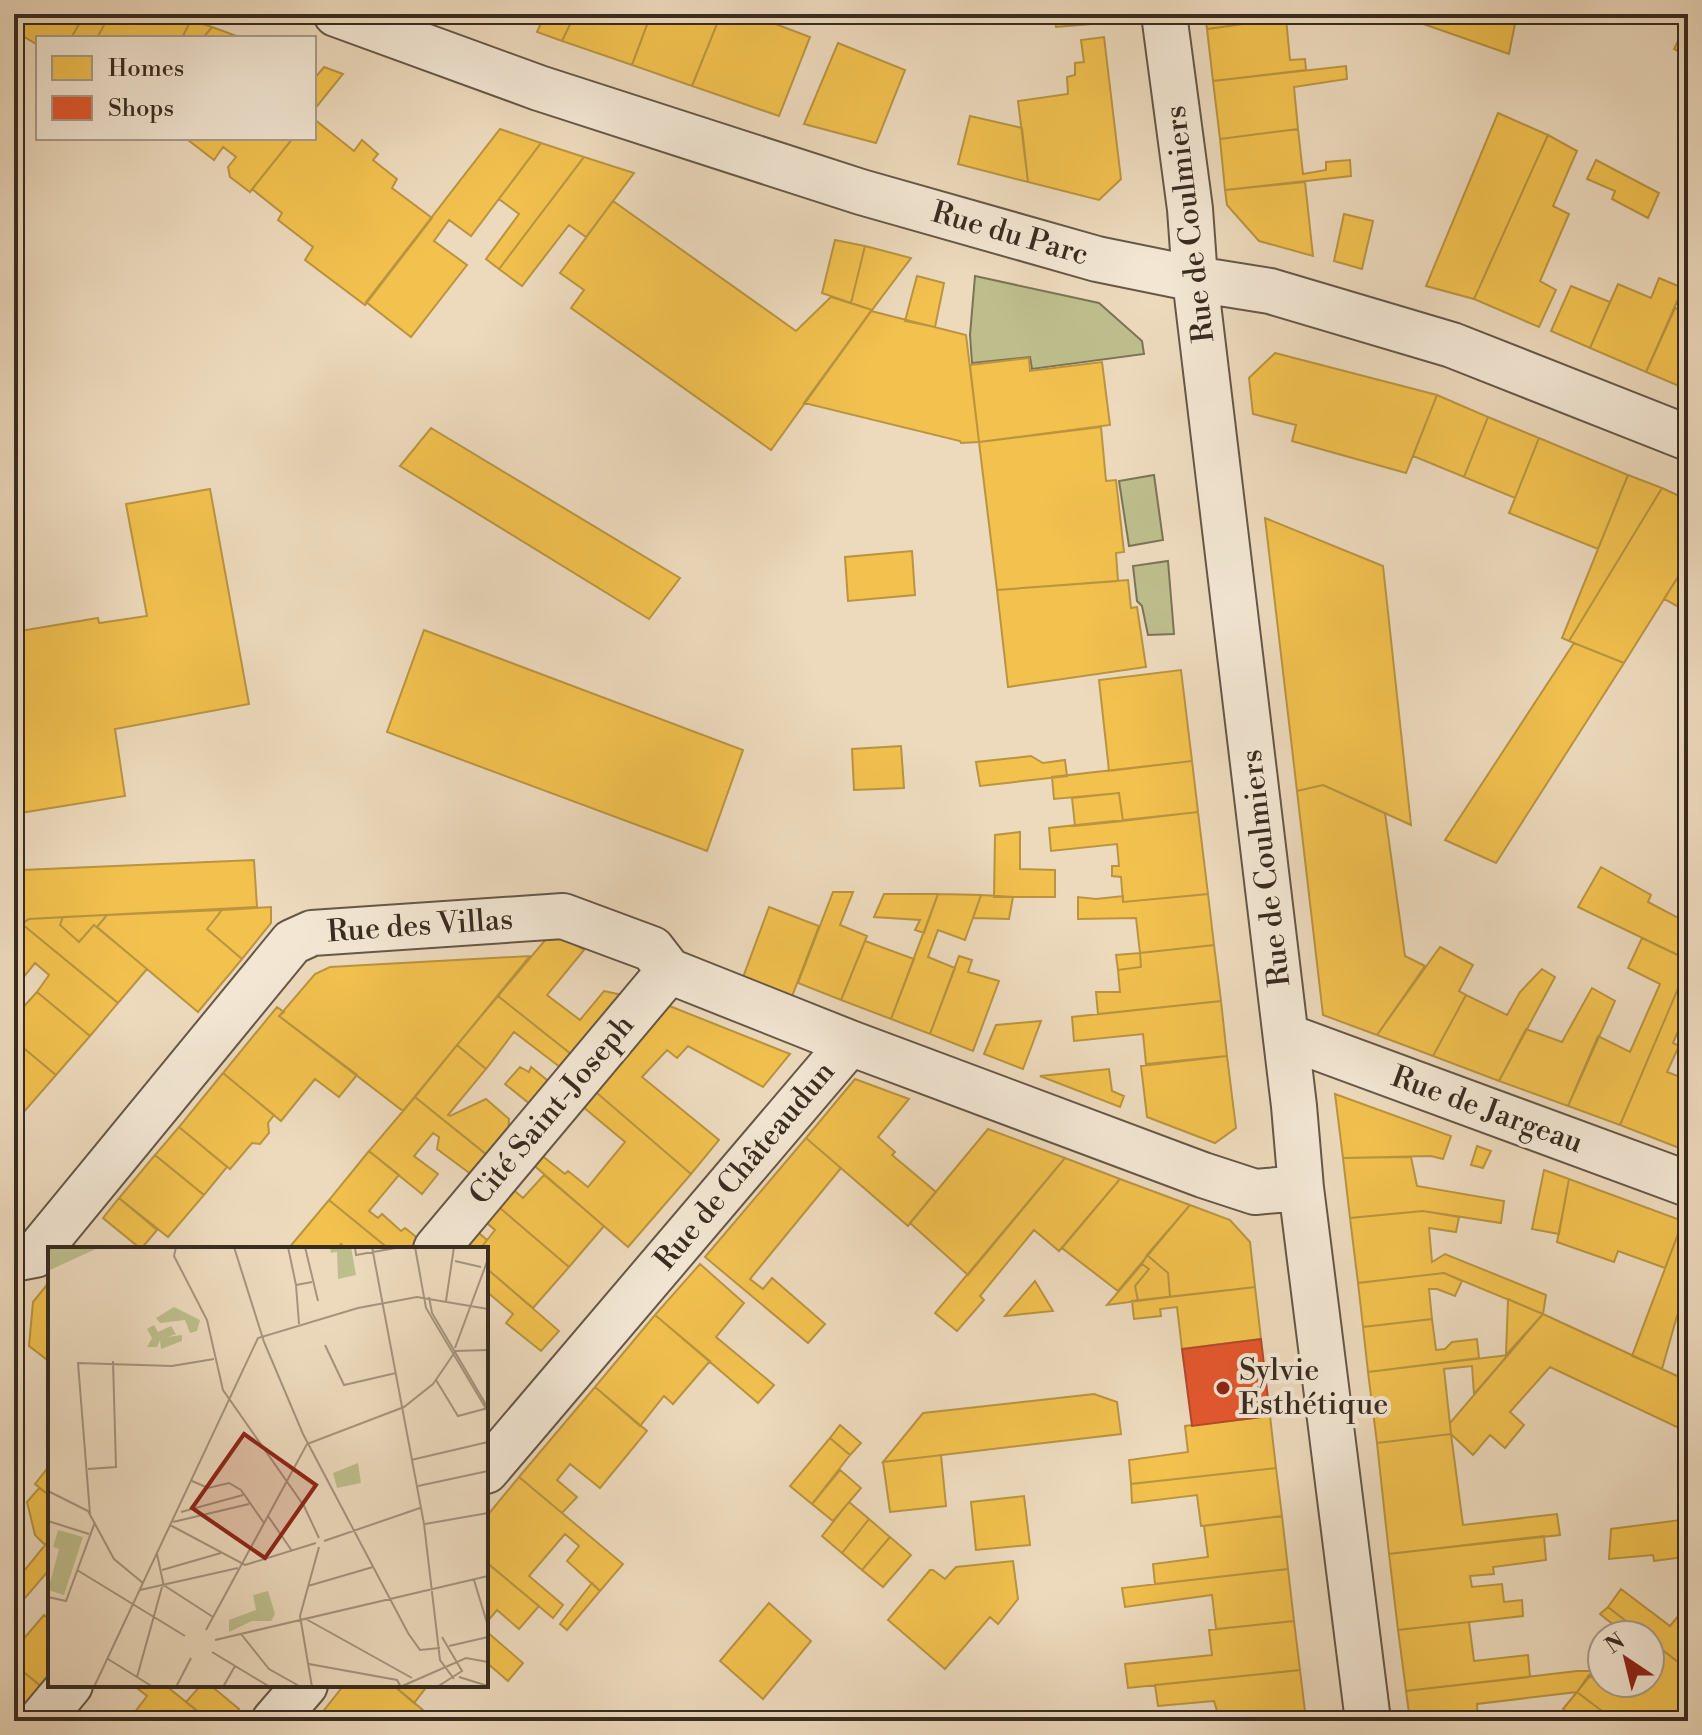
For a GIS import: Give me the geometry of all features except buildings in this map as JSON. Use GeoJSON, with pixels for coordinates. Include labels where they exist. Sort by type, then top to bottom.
{"type":"FeatureCollection","features":[{"type":"Feature","properties":{"kind":"street","name":"Rue du Parc"},"geometry":{"type":"LineString","coordinates":[[336,14],[539,88],[861,192],[1097,259],[1270,291],[1452,345],[1688,438]]}},
{"type":"Feature","properties":{"kind":"street","name":"Rue de Coulmiers"},"geometry":{"type":"LineString","coordinates":[[1164,14],[1190,209],[1195,279],[1286,1036],[1301,1188],[1368,1721]]}},
{"type":"Feature","properties":{"kind":"street","name":"Rue des Villas"},"geometry":{"type":"LineString","coordinates":[[14,1259],[35,1255],[292,942],[312,933],[563,916],[652,949],[669,971],[850,1043]]}},
{"type":"Feature","properties":{"kind":"street","name":"Cité Saint-Joseph"},"geometry":{"type":"LineString","coordinates":[[438,1247],[669,971]]}},
{"type":"Feature","properties":{"kind":"street","name":"Rue de Jargeau"},"geometry":{"type":"LineString","coordinates":[[1286,1036],[1688,1184]]}},
{"type":"Feature","properties":{"kind":"street","name":"Rue de Châteaudun"},"geometry":{"type":"LineString","coordinates":[[488,1469],[850,1043],[1255,1192],[1301,1188]]}},
{"type":"Feature","properties":{"kind":"street"},"geometry":{"type":"LineString","coordinates":[[40,1721],[68,1687]]}},
{"type":"Feature","properties":{"kind":"street"},"geometry":{"type":"LineString","coordinates":[[274,1721],[303,1687]]}},
{"type":"Feature","properties":{"kind":"green space"},"geometry":{"type":"Polygon","coordinates":[[[975,276],[1099,303],[1142,341],[1144,354],[1032,369],[1030,357],[972,363],[970,335],[975,276]]]}},
{"type":"Feature","properties":{"kind":"green space"},"geometry":{"type":"Polygon","coordinates":[[[1154,475],[1163,540],[1129,546],[1119,481],[1154,475]]]}},
{"type":"Feature","properties":{"kind":"green space"},"geometry":{"type":"Polygon","coordinates":[[[1168,561],[1174,634],[1148,635],[1142,606],[1137,601],[1133,566],[1168,561]]]}},
{"type":"Feature","properties":{"kind":"place","name":"Sylvie Esthétique"},"geometry":{"type":"Point","coordinates":[1223,1388]}}]}
